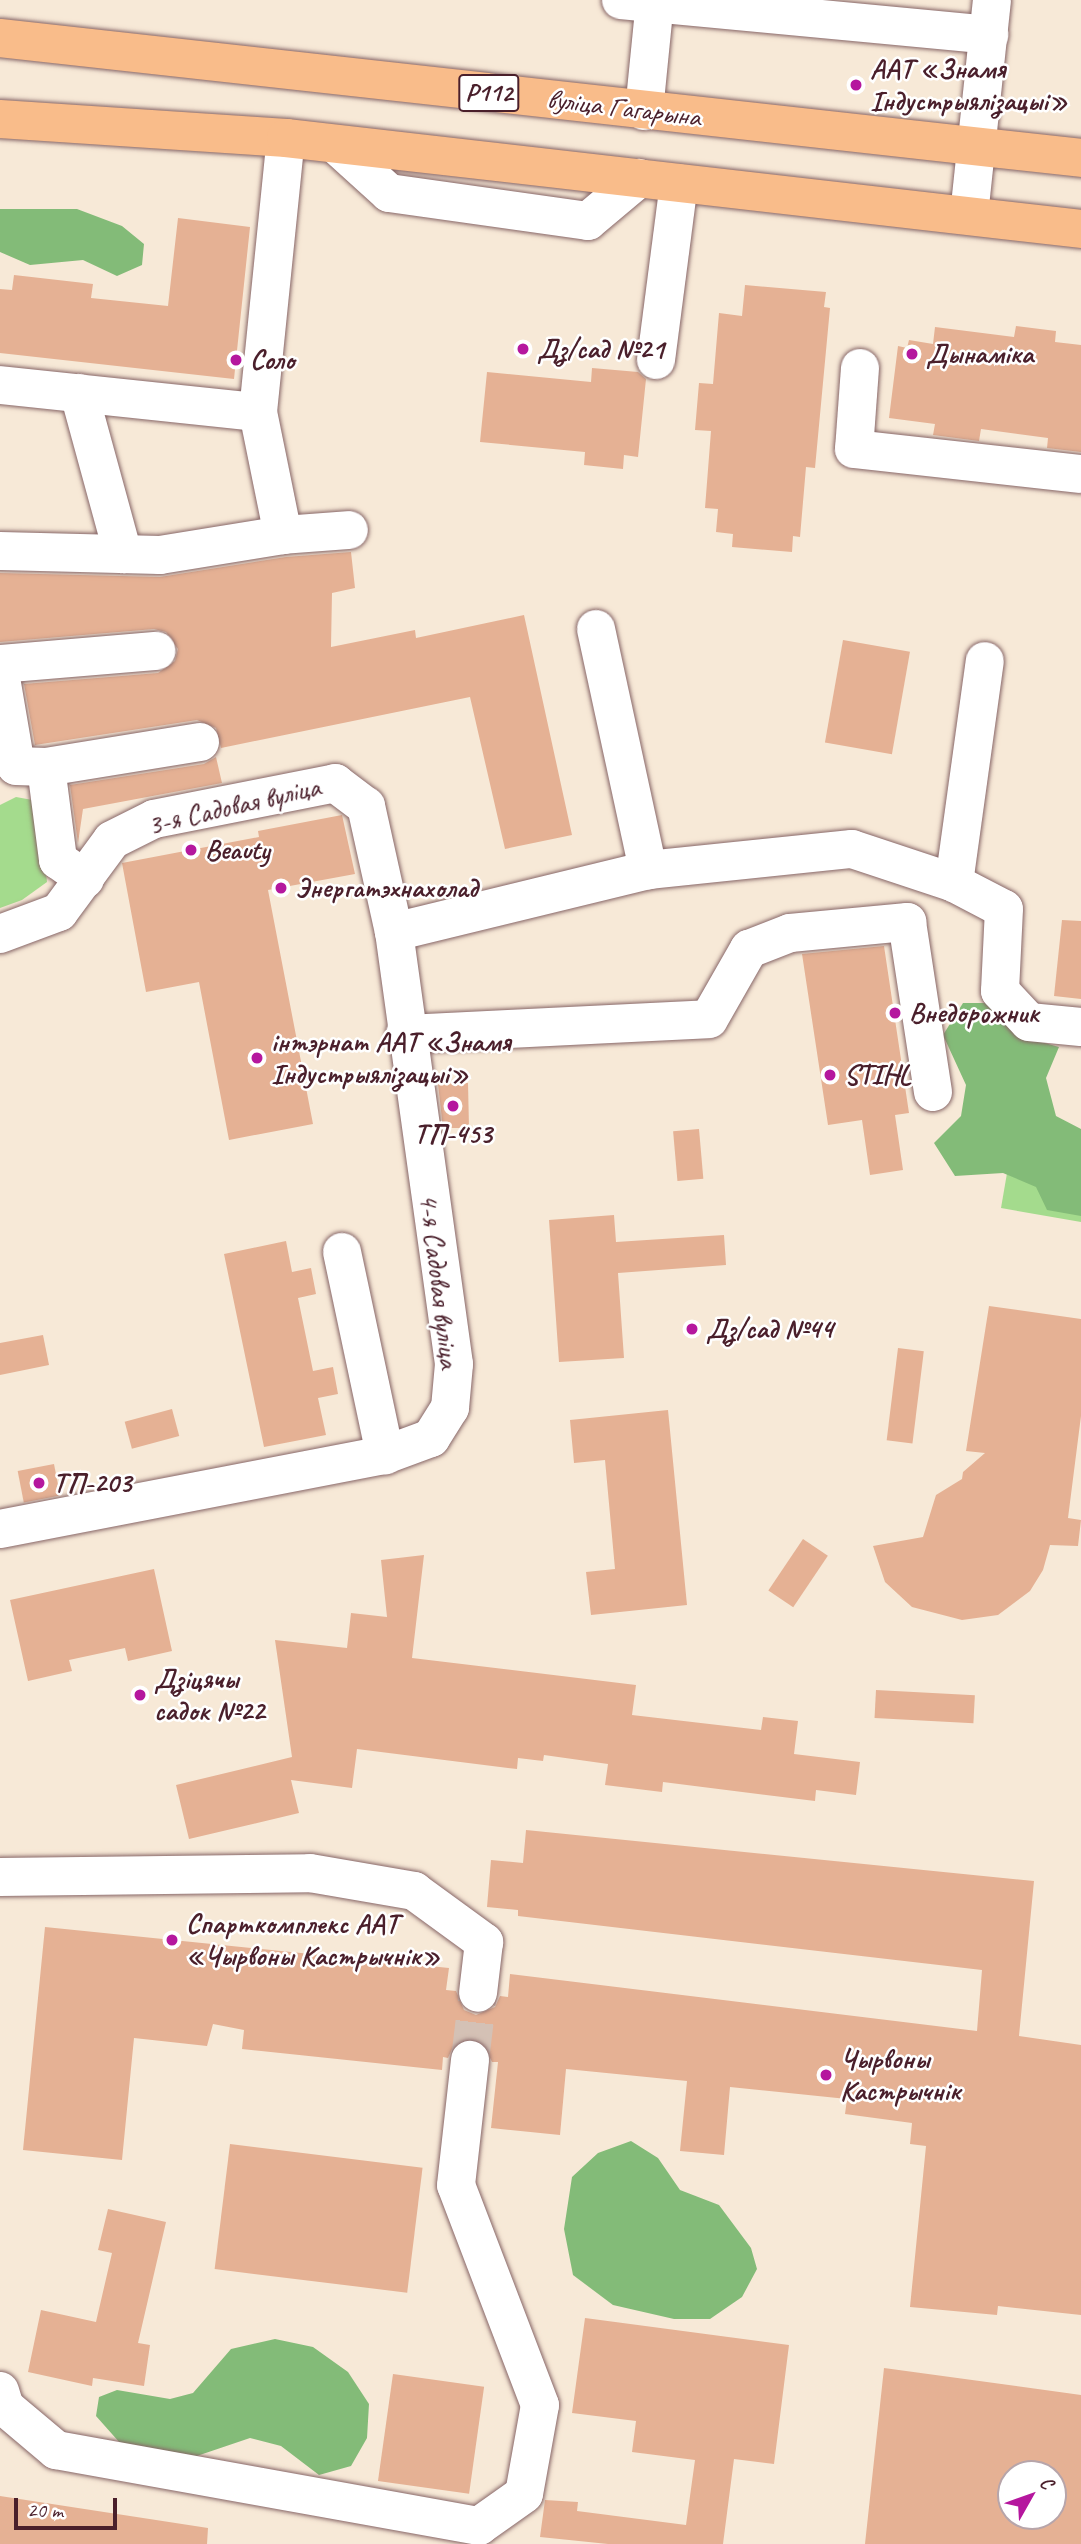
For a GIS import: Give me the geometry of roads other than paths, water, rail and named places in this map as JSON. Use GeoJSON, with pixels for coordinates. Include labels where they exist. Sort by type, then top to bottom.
{"type":"FeatureCollection","features":[{"type":"Feature","properties":{"kind":"main road","name":"вуліца Гагарына"},"geometry":{"type":"LineString","coordinates":[[0,38],[1081,158]]}},
{"type":"Feature","properties":{"kind":"main road","name":"Р112"},"geometry":{"type":"LineString","coordinates":[[0,119],[286,138],[1081,229]]}},
{"type":"Feature","properties":{"kind":"street"},"geometry":{"type":"LineString","coordinates":[[644,111],[644,1],[991,18],[969,215]]}},
{"type":"Feature","properties":{"kind":"street"},"geometry":{"type":"LineString","coordinates":[[283,535],[258,412],[286,138]]}},
{"type":"Feature","properties":{"kind":"street"},"geometry":{"type":"LineString","coordinates":[[656,360],[679,183]]}},
{"type":"Feature","properties":{"kind":"street"},"geometry":{"type":"LineString","coordinates":[[860,368],[854,449],[1081,474]]}},
{"type":"Feature","properties":{"kind":"street"},"geometry":{"type":"LineString","coordinates":[[0,385],[258,412]]}},
{"type":"Feature","properties":{"kind":"street"},"geometry":{"type":"LineString","coordinates":[[79,393],[123,554]]}},
{"type":"Feature","properties":{"kind":"street"},"geometry":{"type":"LineString","coordinates":[[0,551],[160,555],[283,535],[349,530]]}},
{"type":"Feature","properties":{"kind":"street"},"geometry":{"type":"LineString","coordinates":[[596,629],[648,870]]}},
{"type":"Feature","properties":{"kind":"street"},"geometry":{"type":"LineString","coordinates":[[0,664],[156,651]]}},
{"type":"Feature","properties":{"kind":"street"},"geometry":{"type":"LineString","coordinates":[[954,883],[985,661]]}},
{"type":"Feature","properties":{"kind":"street"},"geometry":{"type":"LineString","coordinates":[[0,673],[16,766],[46,767],[200,742]]}},
{"type":"Feature","properties":{"kind":"street"},"geometry":{"type":"LineString","coordinates":[[46,767],[58,860],[85,879]]}},
{"type":"Feature","properties":{"kind":"street","name":"3-я Садовая вуліца"},"geometry":{"type":"LineString","coordinates":[[0,934],[59,912],[112,840],[154,819],[335,782],[366,806],[394,932]]}},
{"type":"Feature","properties":{"kind":"street"},"geometry":{"type":"LineString","coordinates":[[394,932],[648,870],[852,849],[954,883],[1004,909],[1000,991],[1029,1022],[1081,1027]]}},
{"type":"Feature","properties":{"kind":"street"},"geometry":{"type":"LineString","coordinates":[[405,1034],[709,1019],[749,949],[790,933],[907,922],[933,1092]]}},
{"type":"Feature","properties":{"kind":"street","name":"4-я Садовая вуліца"},"geometry":{"type":"LineString","coordinates":[[0,1529],[385,1455],[431,1438],[450,1408],[454,1364],[405,1034],[394,932]]}},
{"type":"Feature","properties":{"kind":"street"},"geometry":{"type":"LineString","coordinates":[[342,1252],[385,1455]]}},
{"type":"Feature","properties":{"kind":"street"},"geometry":{"type":"LineString","coordinates":[[0,1877],[310,1873],[414,1891],[484,1942],[478,1993]]}},
{"type":"Feature","properties":{"kind":"street"},"geometry":{"type":"LineString","coordinates":[[0,2391],[5,2407],[56,2450],[479,2526],[524,2494],[540,2405],[456,2185],[470,2060]]}},
{"type":"Feature","properties":{"kind":"tunnel"},"geometry":{"type":"LineString","coordinates":[[470,2060],[478,1993]]}},
{"type":"Feature","properties":{"kind":"place","name":"ААТ «Знамя Індустрыялізацыі»"},"geometry":{"type":"Point","coordinates":[856,85]}},
{"type":"Feature","properties":{"kind":"place","name":"Дз/сад №21"},"geometry":{"type":"Point","coordinates":[523,349]}},
{"type":"Feature","properties":{"kind":"place","name":"Дынаміка"},"geometry":{"type":"Point","coordinates":[912,354]}},
{"type":"Feature","properties":{"kind":"place","name":"Соло"},"geometry":{"type":"Point","coordinates":[236,360]}},
{"type":"Feature","properties":{"kind":"place","name":"Beauty"},"geometry":{"type":"Point","coordinates":[191,850]}},
{"type":"Feature","properties":{"kind":"place","name":"Энергатэхнахолад"},"geometry":{"type":"Point","coordinates":[281,888]}},
{"type":"Feature","properties":{"kind":"place","name":"Внедорожник"},"geometry":{"type":"Point","coordinates":[895,1013]}},
{"type":"Feature","properties":{"kind":"place","name":"інтэрнат ААТ «Знамя Індустрыялізацыі»"},"geometry":{"type":"Point","coordinates":[257,1058]}},
{"type":"Feature","properties":{"kind":"place","name":"STIHL"},"geometry":{"type":"Point","coordinates":[830,1075]}},
{"type":"Feature","properties":{"kind":"place","name":"ТП-453"},"geometry":{"type":"Point","coordinates":[453,1106]}},
{"type":"Feature","properties":{"kind":"place","name":"Дз/сад №44"},"geometry":{"type":"Point","coordinates":[692,1329]}},
{"type":"Feature","properties":{"kind":"place","name":"ТП-203"},"geometry":{"type":"Point","coordinates":[39,1483]}},
{"type":"Feature","properties":{"kind":"place","name":"Дзіцячы садок №22"},"geometry":{"type":"Point","coordinates":[140,1695]}},
{"type":"Feature","properties":{"kind":"place","name":"Спарткомплекс ААТ «Чырвоны Кастрычнік»"},"geometry":{"type":"Point","coordinates":[172,1940]}},
{"type":"Feature","properties":{"kind":"place","name":"Чырвоны Кастрычнік"},"geometry":{"type":"Point","coordinates":[826,2075]}}]}
